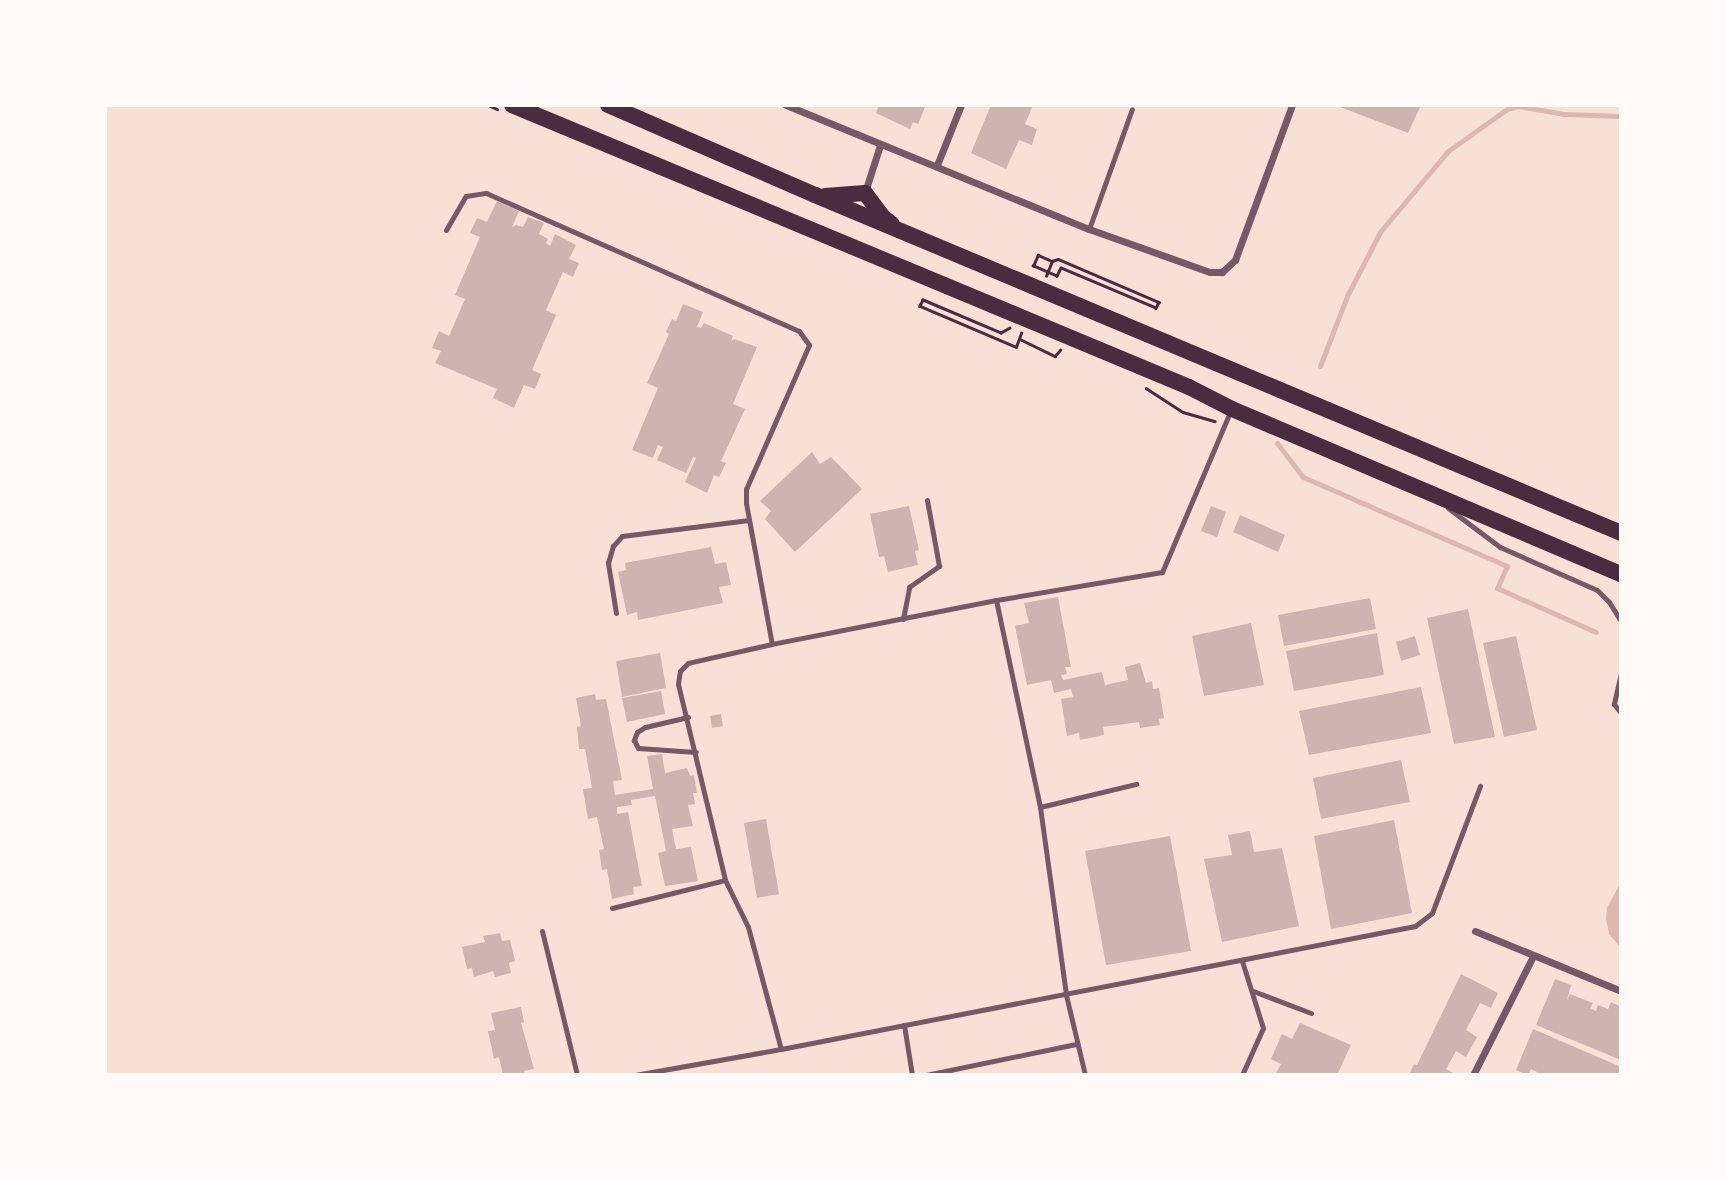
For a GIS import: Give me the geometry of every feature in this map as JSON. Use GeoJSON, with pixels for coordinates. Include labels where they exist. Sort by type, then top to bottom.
{"type":"FeatureCollection","features":[{"type":"Feature","properties":{"kind":"main road"},"geometry":{"type":"LineString","coordinates":[[512,105],[1176,382],[1429,494],[1621,574]]}},
{"type":"Feature","properties":{"kind":"main road"},"geometry":{"type":"LineString","coordinates":[[608,105],[904,233],[1621,533]]}},
{"type":"Feature","properties":{"kind":"main road"},"geometry":{"type":"LineString","coordinates":[[815,195],[865,193],[883,217],[904,233]]}},
{"type":"Feature","properties":{"kind":"street"},"geometry":{"type":"LineString","coordinates":[[786,105],[1089,229],[1210,272],[1222,272],[1235,260],[1292,105]]}},
{"type":"Feature","properties":{"kind":"street"},"geometry":{"type":"LineString","coordinates":[[937,166],[961,105]]}},
{"type":"Feature","properties":{"kind":"street"},"geometry":{"type":"LineString","coordinates":[[865,193],[880,145]]}},
{"type":"Feature","properties":{"kind":"street"},"geometry":{"type":"LineString","coordinates":[[1475,931],[1621,991]]}},
{"type":"Feature","properties":{"kind":"street"},"geometry":{"type":"LineString","coordinates":[[1473,1075],[1533,956]]}},
{"type":"Feature","properties":{"kind":"lane"},"geometry":{"type":"LineString","coordinates":[[1089,229],[1132,109]]}},
{"type":"Feature","properties":{"kind":"lane"},"geometry":{"type":"LineString","coordinates":[[446,230],[466,196],[486,193],[799,331],[809,345],[746,489],[749,520],[772,644]]}},
{"type":"Feature","properties":{"kind":"lane"},"geometry":{"type":"LineString","coordinates":[[781,1049],[748,927],[725,880],[688,716],[678,684],[680,671],[688,663],[772,644],[996,600],[1162,572],[1232,409]]}},
{"type":"Feature","properties":{"kind":"lane"},"geometry":{"type":"LineString","coordinates":[[1429,494],[1500,547],[1597,590],[1609,602],[1621,621]]}},
{"type":"Feature","properties":{"kind":"lane"},"geometry":{"type":"LineString","coordinates":[[903,619],[909,587],[939,566],[927,499]]}},
{"type":"Feature","properties":{"kind":"lane"},"geometry":{"type":"LineString","coordinates":[[615,613],[608,563],[613,546],[622,536],[749,520]]}},
{"type":"Feature","properties":{"kind":"lane"},"geometry":{"type":"LineString","coordinates":[[996,600],[1040,807],[1066,995],[1085,1075]]}},
{"type":"Feature","properties":{"kind":"lane"},"geometry":{"type":"LineString","coordinates":[[1621,673],[1614,704],[1621,713]]}},
{"type":"Feature","properties":{"kind":"lane"},"geometry":{"type":"LineString","coordinates":[[688,716],[645,727],[637,732],[634,740],[638,748],[696,752]]}},
{"type":"Feature","properties":{"kind":"lane"},"geometry":{"type":"LineString","coordinates":[[1040,807],[1136,784]]}},
{"type":"Feature","properties":{"kind":"lane"},"geometry":{"type":"LineString","coordinates":[[636,1075],[1066,995],[1415,926],[1432,913],[1480,786]]}},
{"type":"Feature","properties":{"kind":"lane"},"geometry":{"type":"LineString","coordinates":[[612,908],[725,880]]}},
{"type":"Feature","properties":{"kind":"lane"},"geometry":{"type":"LineString","coordinates":[[542,931],[577,1075]]}},
{"type":"Feature","properties":{"kind":"lane"},"geometry":{"type":"LineString","coordinates":[[1242,961],[1263,1028],[1242,1075]]}},
{"type":"Feature","properties":{"kind":"lane"},"geometry":{"type":"LineString","coordinates":[[1253,991],[1311,1013]]}},
{"type":"Feature","properties":{"kind":"lane"},"geometry":{"type":"LineString","coordinates":[[904,1025],[912,1075]]}},
{"type":"Feature","properties":{"kind":"lane"},"geometry":{"type":"LineString","coordinates":[[926,1075],[1076,1044]]}},
{"type":"Feature","properties":{"kind":"path"},"geometry":{"type":"LineString","coordinates":[[1052,261],[1038,255],[1033,266],[1058,276],[1061,268],[1156,307],[1158,302],[1058,259]]}},
{"type":"Feature","properties":{"kind":"path"},"geometry":{"type":"LineString","coordinates":[[1011,325],[1009,330],[1001,333],[923,300],[920,306],[1016,347]]}},
{"type":"Feature","properties":{"kind":"path"},"geometry":{"type":"LineString","coordinates":[[1019,338],[1055,356],[1062,348]]}},
{"type":"Feature","properties":{"kind":"shaded area"},"geometry":{"type":"Polygon","coordinates":[[[1621,882],[1621,948],[1609,934],[1606,919],[1607,908],[1621,882]]]}},
{"type":"Feature","properties":{"kind":"building"},"geometry":{"type":"Polygon","coordinates":[[[879,105],[925,107],[918,124],[913,122],[910,129],[876,113],[879,105]]]}},
{"type":"Feature","properties":{"kind":"building"},"geometry":{"type":"Polygon","coordinates":[[[991,105],[1033,105],[1025,124],[1037,129],[1032,145],[1019,140],[1006,169],[971,153],[991,105]]]}},
{"type":"Feature","properties":{"kind":"building"},"geometry":{"type":"Polygon","coordinates":[[[1335,105],[1421,105],[1408,133],[1335,105]]]}},
{"type":"Feature","properties":{"kind":"building"},"geometry":{"type":"Polygon","coordinates":[[[497,201],[519,211],[512,227],[523,227],[528,217],[544,223],[539,234],[548,239],[546,243],[550,246],[555,234],[576,245],[569,259],[579,263],[573,277],[563,272],[546,310],[556,315],[532,370],[541,374],[535,389],[524,385],[514,408],[493,398],[497,389],[435,363],[441,351],[432,348],[439,331],[449,336],[465,299],[455,295],[480,237],[470,233],[477,218],[487,222],[497,201]]]}},
{"type":"Feature","properties":{"kind":"building"},"geometry":{"type":"Polygon","coordinates":[[[683,304],[703,312],[697,327],[701,328],[704,323],[733,336],[731,341],[734,339],[757,347],[733,404],[745,409],[721,461],[726,463],[719,477],[714,475],[707,493],[685,482],[696,458],[693,457],[686,473],[657,460],[663,447],[658,445],[653,458],[632,450],[658,388],[647,383],[669,334],[666,332],[672,319],[676,321],[683,304]]]}},
{"type":"Feature","properties":{"kind":"building"},"geometry":{"type":"Polygon","coordinates":[[[812,452],[820,464],[831,457],[862,489],[795,552],[765,519],[771,511],[760,501],[812,452]]]}},
{"type":"Feature","properties":{"kind":"building"},"geometry":{"type":"Polygon","coordinates":[[[909,506],[919,550],[915,551],[918,565],[888,572],[884,556],[879,557],[870,514],[909,506]]]}},
{"type":"Feature","properties":{"kind":"building"},"geometry":{"type":"Polygon","coordinates":[[[1211,506],[1226,512],[1217,537],[1201,531],[1211,506]]]}},
{"type":"Feature","properties":{"kind":"building"},"geometry":{"type":"Polygon","coordinates":[[[1240,515],[1285,535],[1278,552],[1233,532],[1240,515]]]}},
{"type":"Feature","properties":{"kind":"building"},"geometry":{"type":"Polygon","coordinates":[[[711,547],[715,564],[726,562],[731,585],[719,587],[723,603],[638,620],[637,612],[627,615],[618,572],[626,570],[625,563],[711,547]]]}},
{"type":"Feature","properties":{"kind":"building"},"geometry":{"type":"Polygon","coordinates":[[[1058,597],[1071,667],[1065,667],[1067,674],[1061,675],[1063,680],[1102,672],[1105,685],[1128,680],[1125,667],[1140,663],[1146,683],[1152,681],[1153,689],[1159,688],[1164,718],[1159,719],[1160,725],[1140,728],[1139,722],[1103,727],[1104,735],[1080,740],[1079,733],[1067,736],[1061,699],[1073,697],[1071,689],[1054,693],[1051,680],[1027,685],[1015,626],[1029,623],[1024,603],[1058,597]]]}},
{"type":"Feature","properties":{"kind":"building"},"geometry":{"type":"Polygon","coordinates":[[[1370,598],[1376,629],[1284,646],[1278,615],[1370,598]]]}},
{"type":"Feature","properties":{"kind":"building"},"geometry":{"type":"Polygon","coordinates":[[[1468,609],[1495,737],[1454,744],[1427,618],[1468,609]]]}},
{"type":"Feature","properties":{"kind":"building"},"geometry":{"type":"Polygon","coordinates":[[[1251,623],[1264,685],[1204,696],[1192,636],[1251,623]]]}},
{"type":"Feature","properties":{"kind":"building"},"geometry":{"type":"Polygon","coordinates":[[[1377,633],[1384,675],[1294,691],[1286,651],[1377,633]]]}},
{"type":"Feature","properties":{"kind":"building"},"geometry":{"type":"Polygon","coordinates":[[[1415,636],[1420,655],[1401,661],[1396,642],[1415,636]]]}},
{"type":"Feature","properties":{"kind":"building"},"geometry":{"type":"Polygon","coordinates":[[[1516,636],[1537,730],[1504,737],[1483,643],[1516,636]]]}},
{"type":"Feature","properties":{"kind":"building"},"geometry":{"type":"Polygon","coordinates":[[[660,653],[666,688],[622,697],[616,661],[660,653]]]}},
{"type":"Feature","properties":{"kind":"building"},"geometry":{"type":"Polygon","coordinates":[[[1421,687],[1431,733],[1309,755],[1299,711],[1421,687]]]}},
{"type":"Feature","properties":{"kind":"building"},"geometry":{"type":"Polygon","coordinates":[[[661,691],[665,714],[627,722],[622,698],[661,691]]]}},
{"type":"Feature","properties":{"kind":"building"},"geometry":{"type":"Polygon","coordinates":[[[595,694],[596,700],[606,699],[622,780],[613,781],[615,795],[653,789],[647,756],[662,754],[665,773],[687,768],[690,776],[694,775],[697,793],[693,793],[695,804],[688,805],[693,826],[672,829],[676,849],[691,847],[698,881],[665,886],[658,853],[666,851],[655,796],[631,800],[632,805],[617,807],[617,814],[628,812],[642,886],[633,887],[634,894],[612,899],[607,869],[602,870],[599,850],[604,849],[597,817],[588,819],[583,789],[592,788],[585,749],[579,749],[577,727],[581,726],[576,698],[595,694]]]}},
{"type":"Feature","properties":{"kind":"building"},"geometry":{"type":"Polygon","coordinates":[[[721,714],[723,726],[712,728],[710,716],[721,714]]]}},
{"type":"Feature","properties":{"kind":"building"},"geometry":{"type":"Polygon","coordinates":[[[1401,760],[1410,802],[1321,819],[1313,778],[1401,760]]]}},
{"type":"Feature","properties":{"kind":"building"},"geometry":{"type":"Polygon","coordinates":[[[766,819],[779,894],[757,898],[744,823],[766,819]]]}},
{"type":"Feature","properties":{"kind":"building"},"geometry":{"type":"Polygon","coordinates":[[[1394,820],[1412,913],[1331,929],[1314,836],[1394,820]]]}},
{"type":"Feature","properties":{"kind":"building"},"geometry":{"type":"Polygon","coordinates":[[[1250,831],[1254,852],[1282,848],[1299,926],[1222,942],[1204,859],[1232,855],[1228,835],[1250,831]]]}},
{"type":"Feature","properties":{"kind":"building"},"geometry":{"type":"Polygon","coordinates":[[[1170,836],[1191,951],[1106,965],[1085,851],[1170,836]]]}},
{"type":"Feature","properties":{"kind":"building"},"geometry":{"type":"Polygon","coordinates":[[[500,933],[502,941],[510,940],[515,961],[509,963],[511,973],[495,977],[493,971],[474,977],[472,968],[467,969],[462,947],[485,942],[483,936],[500,933]]]}},
{"type":"Feature","properties":{"kind":"building"},"geometry":{"type":"Polygon","coordinates":[[[1461,974],[1498,993],[1491,1008],[1480,1003],[1466,1030],[1477,1037],[1466,1057],[1456,1051],[1446,1069],[1457,1075],[1409,1075],[1414,1064],[1417,1065],[1461,974]]]}},
{"type":"Feature","properties":{"kind":"building"},"geometry":{"type":"Polygon","coordinates":[[[1555,979],[1571,985],[1567,1000],[1570,994],[1593,1003],[1590,1008],[1596,1011],[1598,1005],[1608,1009],[1611,1002],[1621,1007],[1621,1060],[1536,1025],[1555,979]]]}},
{"type":"Feature","properties":{"kind":"building"},"geometry":{"type":"Polygon","coordinates":[[[521,1007],[524,1022],[521,1023],[534,1069],[524,1071],[525,1075],[503,1075],[499,1057],[494,1059],[488,1031],[495,1030],[491,1013],[521,1007]]]}},
{"type":"Feature","properties":{"kind":"building"},"geometry":{"type":"Polygon","coordinates":[[[1300,1023],[1351,1045],[1337,1075],[1275,1075],[1281,1064],[1271,1059],[1282,1034],[1292,1039],[1300,1023]]]}},
{"type":"Feature","properties":{"kind":"building"},"geometry":{"type":"Polygon","coordinates":[[[1533,1029],[1621,1067],[1621,1075],[1536,1075],[1537,1072],[1531,1069],[1528,1075],[1516,1070],[1533,1029]]]}},
{"type":"Feature","properties":{"kind":"waterway"},"geometry":{"type":"LineString","coordinates":[[1320,366],[1347,296],[1380,232],[1448,151],[1507,109],[1518,106],[1564,114],[1621,116]]}},
{"type":"Feature","properties":{"kind":"waterway"},"geometry":{"type":"LineString","coordinates":[[1277,443],[1303,477],[1507,566],[1497,588],[1596,632]]}}]}
